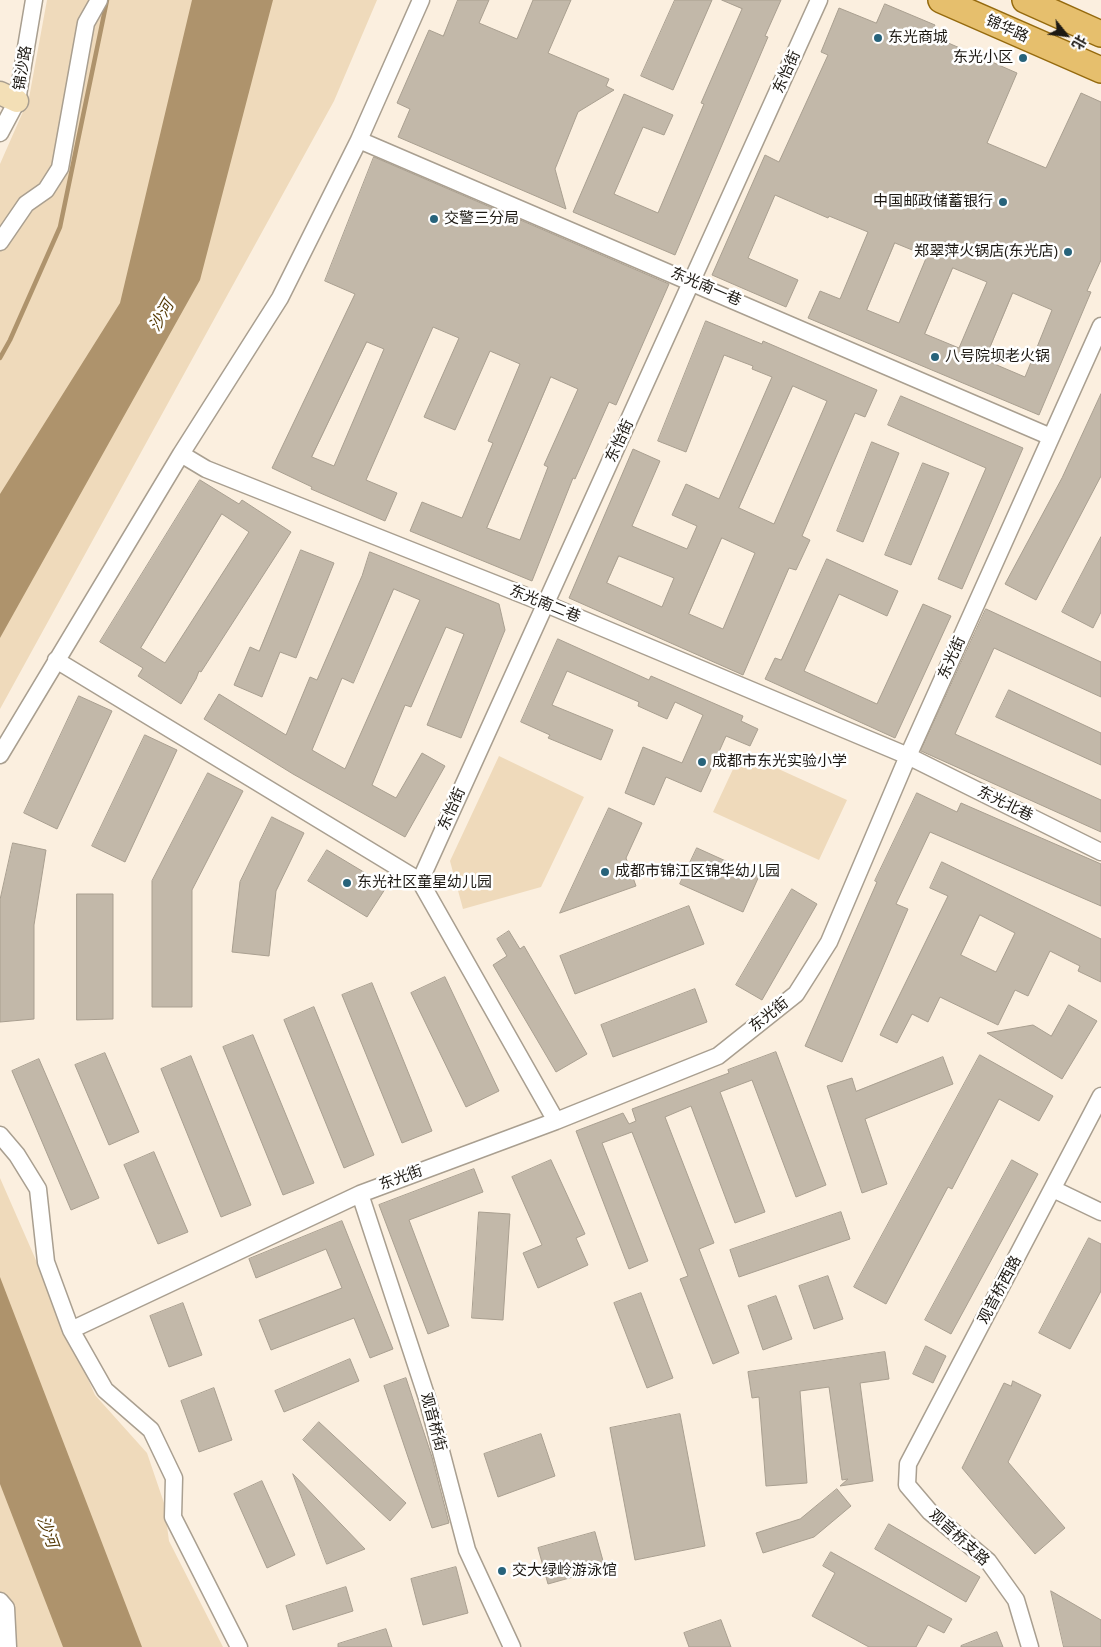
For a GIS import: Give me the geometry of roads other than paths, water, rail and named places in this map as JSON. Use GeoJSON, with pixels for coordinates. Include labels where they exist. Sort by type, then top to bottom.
{"type":"FeatureCollection","features":[{"type":"Feature","properties":{"kind":"main road","name":"锦华路"},"geometry":{"type":"LineString","coordinates":[[942,0],[1101,70]]}},
{"type":"Feature","properties":{"kind":"main road"},"geometry":{"type":"LineString","coordinates":[[1025,0],[1101,34]]}},
{"type":"Feature","properties":{"kind":"street","name":"锦沙路"},"geometry":{"type":"LineString","coordinates":[[0,133],[34,0]]}},
{"type":"Feature","properties":{"kind":"street"},"geometry":{"type":"LineString","coordinates":[[0,242],[26,204],[46,190],[60,168],[86,23],[99,0]]}},
{"type":"Feature","properties":{"kind":"street"},"geometry":{"type":"LineString","coordinates":[[0,755],[181,454],[280,298],[359,140],[421,0]]}},
{"type":"Feature","properties":{"kind":"street","name":"东怡街"},"geometry":{"type":"LineString","coordinates":[[420,881],[819,0]]}},
{"type":"Feature","properties":{"kind":"street","name":"东光南一巷"},"geometry":{"type":"LineString","coordinates":[[359,140],[693,281],[1051,437]]}},
{"type":"Feature","properties":{"kind":"street","name":"东光街"},"geometry":{"type":"LineString","coordinates":[[71,1330],[360,1194],[556,1121],[718,1056],[796,994],[829,942],[908,756],[1101,326]]}},
{"type":"Feature","properties":{"kind":"street","name":"东光南二巷"},"geometry":{"type":"LineString","coordinates":[[181,454],[206,469],[546,604],[908,756]]}},
{"type":"Feature","properties":{"kind":"street"},"geometry":{"type":"LineString","coordinates":[[56,660],[420,881],[556,1121]]}},
{"type":"Feature","properties":{"kind":"street","name":"东光北巷"},"geometry":{"type":"LineString","coordinates":[[908,756],[1101,852]]}},
{"type":"Feature","properties":{"kind":"street","name":"观音桥西路"},"geometry":{"type":"LineString","coordinates":[[907,1485],[908,1464],[1101,1096]]}},
{"type":"Feature","properties":{"kind":"street"},"geometry":{"type":"LineString","coordinates":[[0,1135],[17,1155],[38,1189],[46,1262],[71,1330],[105,1390],[151,1430],[174,1478],[173,1517],[239,1647]]}},
{"type":"Feature","properties":{"kind":"street"},"geometry":{"type":"LineString","coordinates":[[1053,1189],[1101,1212]]}},
{"type":"Feature","properties":{"kind":"street","name":"观音桥街"},"geometry":{"type":"LineString","coordinates":[[360,1194],[427,1398],[467,1550],[512,1647]]}},
{"type":"Feature","properties":{"kind":"street","name":"观音桥支路"},"geometry":{"type":"LineString","coordinates":[[907,1485],[930,1512],[988,1561],[1016,1600],[1030,1647]]}},
{"type":"Feature","properties":{"kind":"street"},"geometry":{"type":"LineString","coordinates":[[0,1601],[6,1608],[8,1647]]}},
{"type":"Feature","properties":{"kind":"water","name":"沙河"},"geometry":{"type":"Polygon","coordinates":[[[192,0],[273,0],[200,280],[0,638],[0,494],[120,303],[192,0]]]}},
{"type":"Feature","properties":{"kind":"water","name":"沙河"},"geometry":{"type":"Polygon","coordinates":[[[0,1277],[142,1647],[63,1647],[0,1484],[0,1277]]]}},
{"type":"Feature","properties":{"kind":"waterway"},"geometry":{"type":"LineString","coordinates":[[0,358],[10,340],[60,227],[107,0]]}},
{"type":"Feature","properties":{"kind":"place","name":"东光商城"},"geometry":{"type":"Point","coordinates":[878,38]}},
{"type":"Feature","properties":{"kind":"place","name":"东光小区"},"geometry":{"type":"Point","coordinates":[1023,58]}},
{"type":"Feature","properties":{"kind":"place","name":"中国邮政储蓄银行"},"geometry":{"type":"Point","coordinates":[1003,202]}},
{"type":"Feature","properties":{"kind":"place","name":"交警三分局"},"geometry":{"type":"Point","coordinates":[434,219]}},
{"type":"Feature","properties":{"kind":"place","name":"郑翠萍火锅店(东光店)"},"geometry":{"type":"Point","coordinates":[1068,252]}},
{"type":"Feature","properties":{"kind":"place","name":"八号院坝老火锅"},"geometry":{"type":"Point","coordinates":[935,357]}},
{"type":"Feature","properties":{"kind":"place","name":"成都市东光实验小学"},"geometry":{"type":"Point","coordinates":[702,762]}},
{"type":"Feature","properties":{"kind":"place","name":"成都市锦江区锦华幼儿园"},"geometry":{"type":"Point","coordinates":[605,872]}},
{"type":"Feature","properties":{"kind":"place","name":"东光社区童星幼儿园"},"geometry":{"type":"Point","coordinates":[347,883]}},
{"type":"Feature","properties":{"kind":"place","name":"交大绿岭游泳馆"},"geometry":{"type":"Point","coordinates":[502,1571]}}]}
